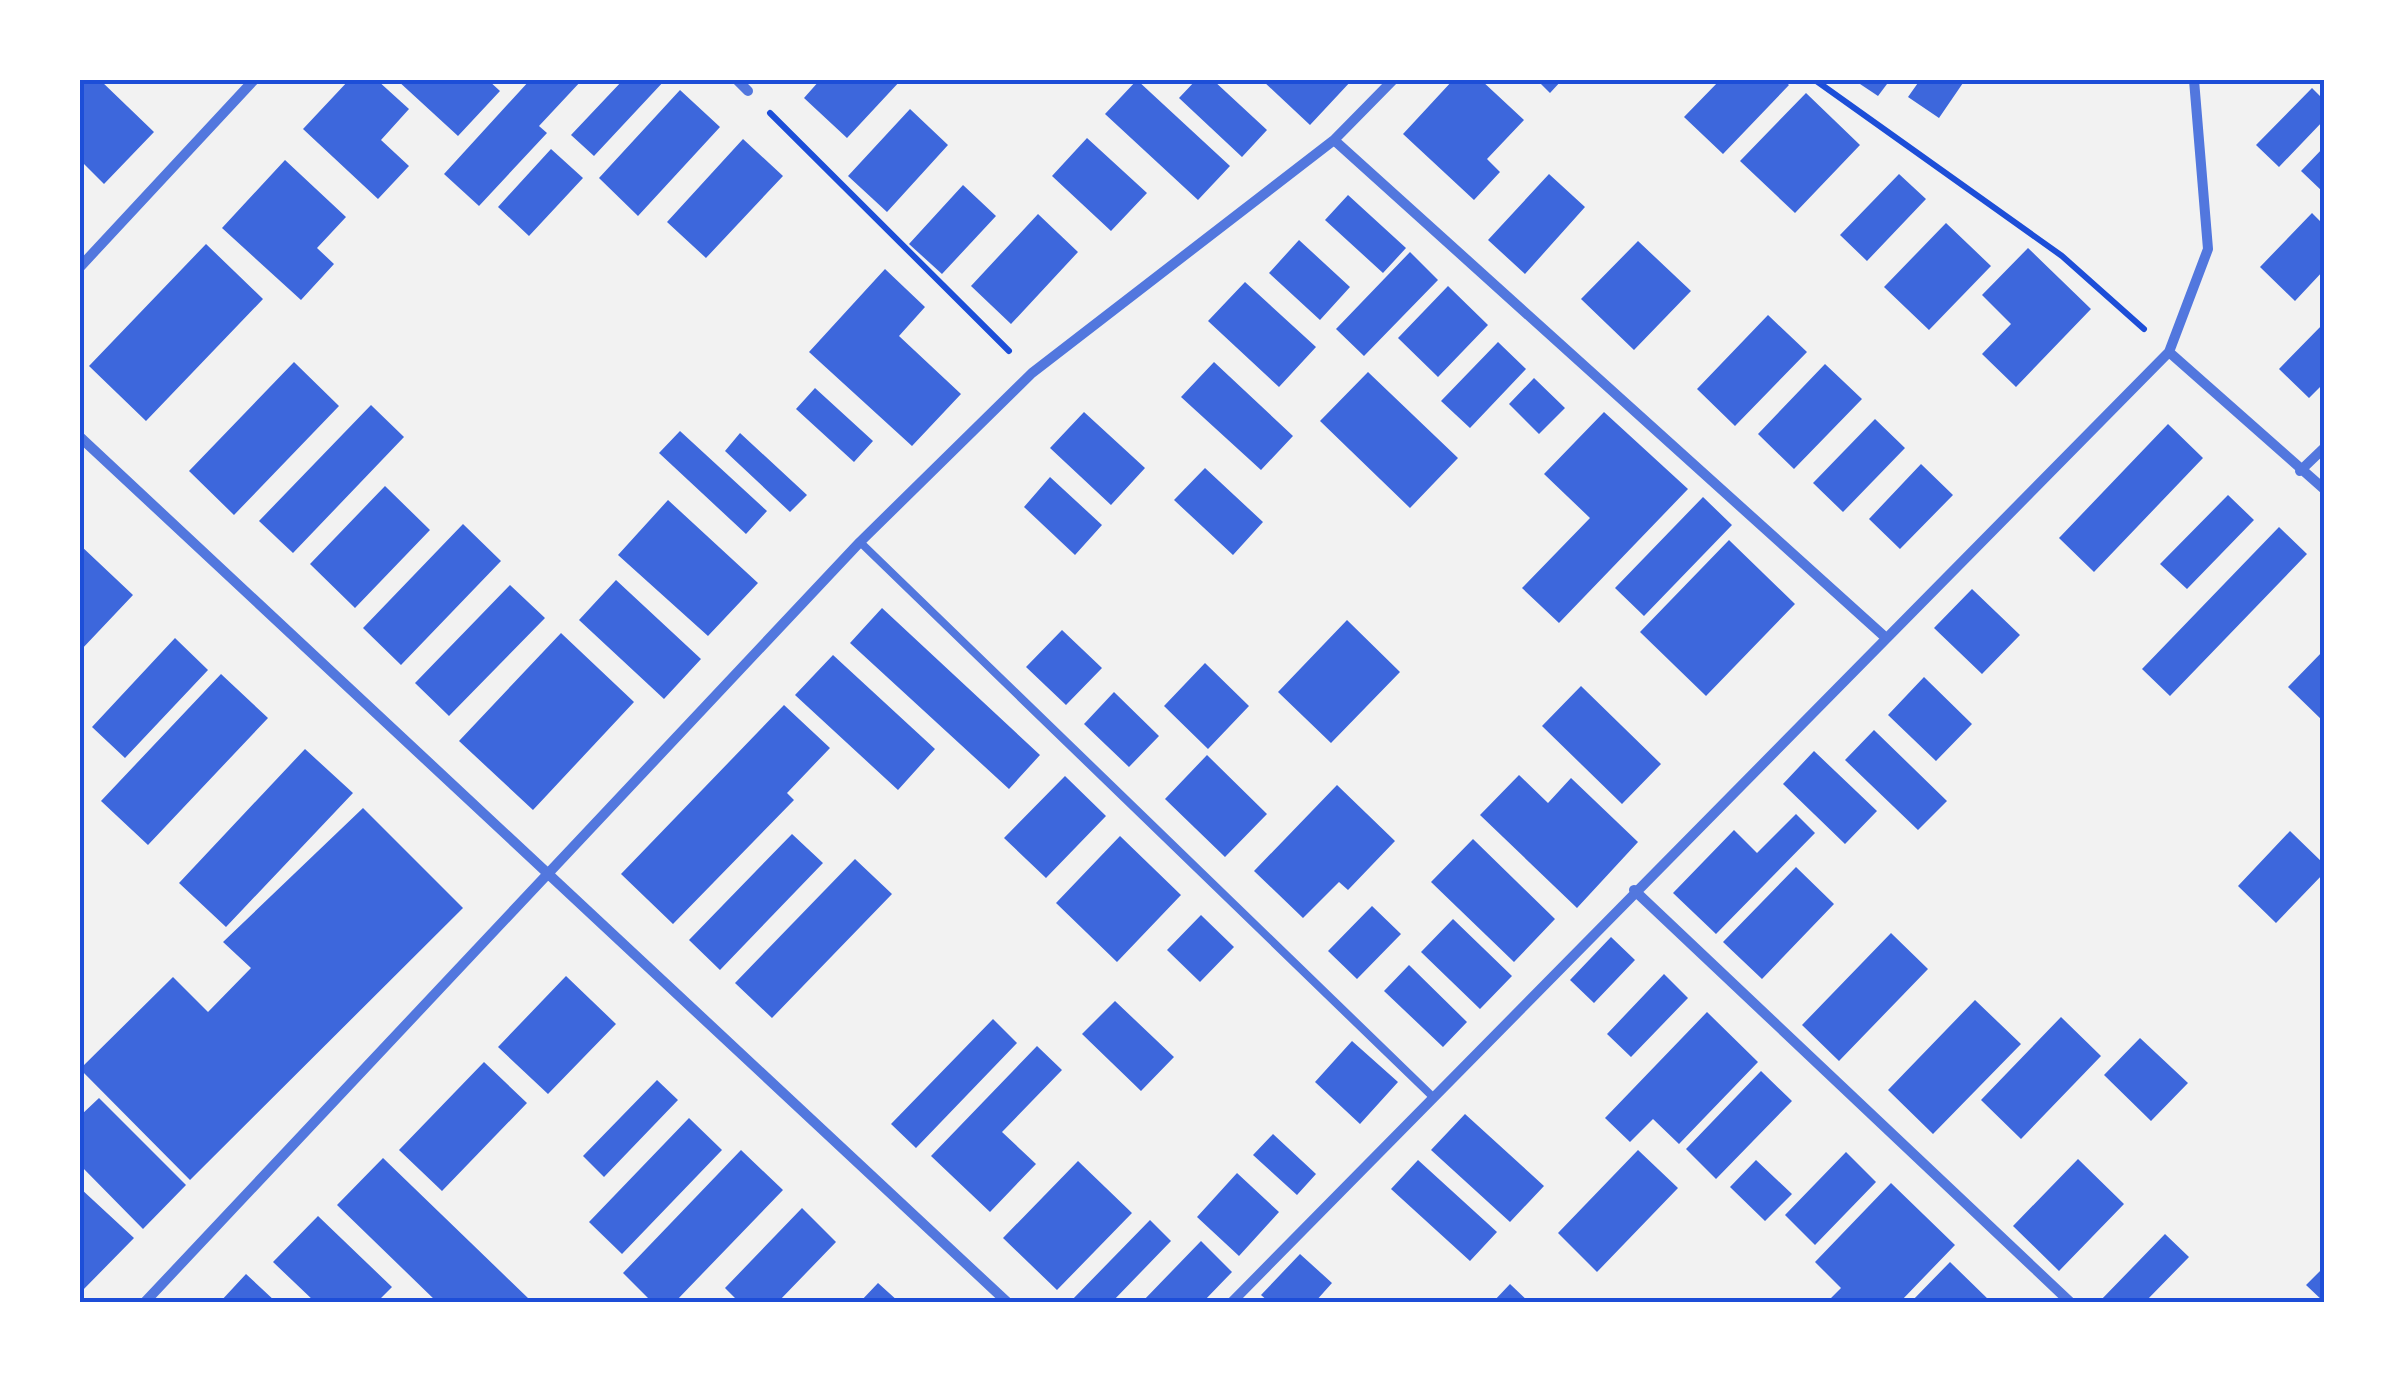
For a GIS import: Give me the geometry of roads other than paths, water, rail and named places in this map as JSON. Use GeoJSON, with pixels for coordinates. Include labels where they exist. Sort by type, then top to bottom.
{"type":"FeatureCollection","features":[{"type":"Feature","properties":{"kind":"street"},"geometry":{"type":"LineString","coordinates":[[80,267],[254,80]]}},
{"type":"Feature","properties":{"kind":"street"},"geometry":{"type":"LineString","coordinates":[[737,80],[748,91]]}},
{"type":"Feature","properties":{"kind":"street"},"geometry":{"type":"LineString","coordinates":[[145,1302],[860,542],[1032,373],[1334,140],[1393,80]]}},
{"type":"Feature","properties":{"kind":"street"},"geometry":{"type":"LineString","coordinates":[[1232,1302],[1634,890],[2169,352],[2208,250],[2194,80]]}},
{"type":"Feature","properties":{"kind":"street"},"geometry":{"type":"LineString","coordinates":[[1334,140],[1885,636]]}},
{"type":"Feature","properties":{"kind":"street"},"geometry":{"type":"LineString","coordinates":[[2169,352],[2324,489]]}},
{"type":"Feature","properties":{"kind":"street"},"geometry":{"type":"LineString","coordinates":[[80,437],[1007,1302]]}},
{"type":"Feature","properties":{"kind":"street"},"geometry":{"type":"LineString","coordinates":[[2300,471],[2324,448]]}},
{"type":"Feature","properties":{"kind":"street"},"geometry":{"type":"LineString","coordinates":[[1634,890],[2070,1302]]}},
{"type":"Feature","properties":{"kind":"lane"},"geometry":{"type":"LineString","coordinates":[[860,542],[1432,1096]]}}]}
